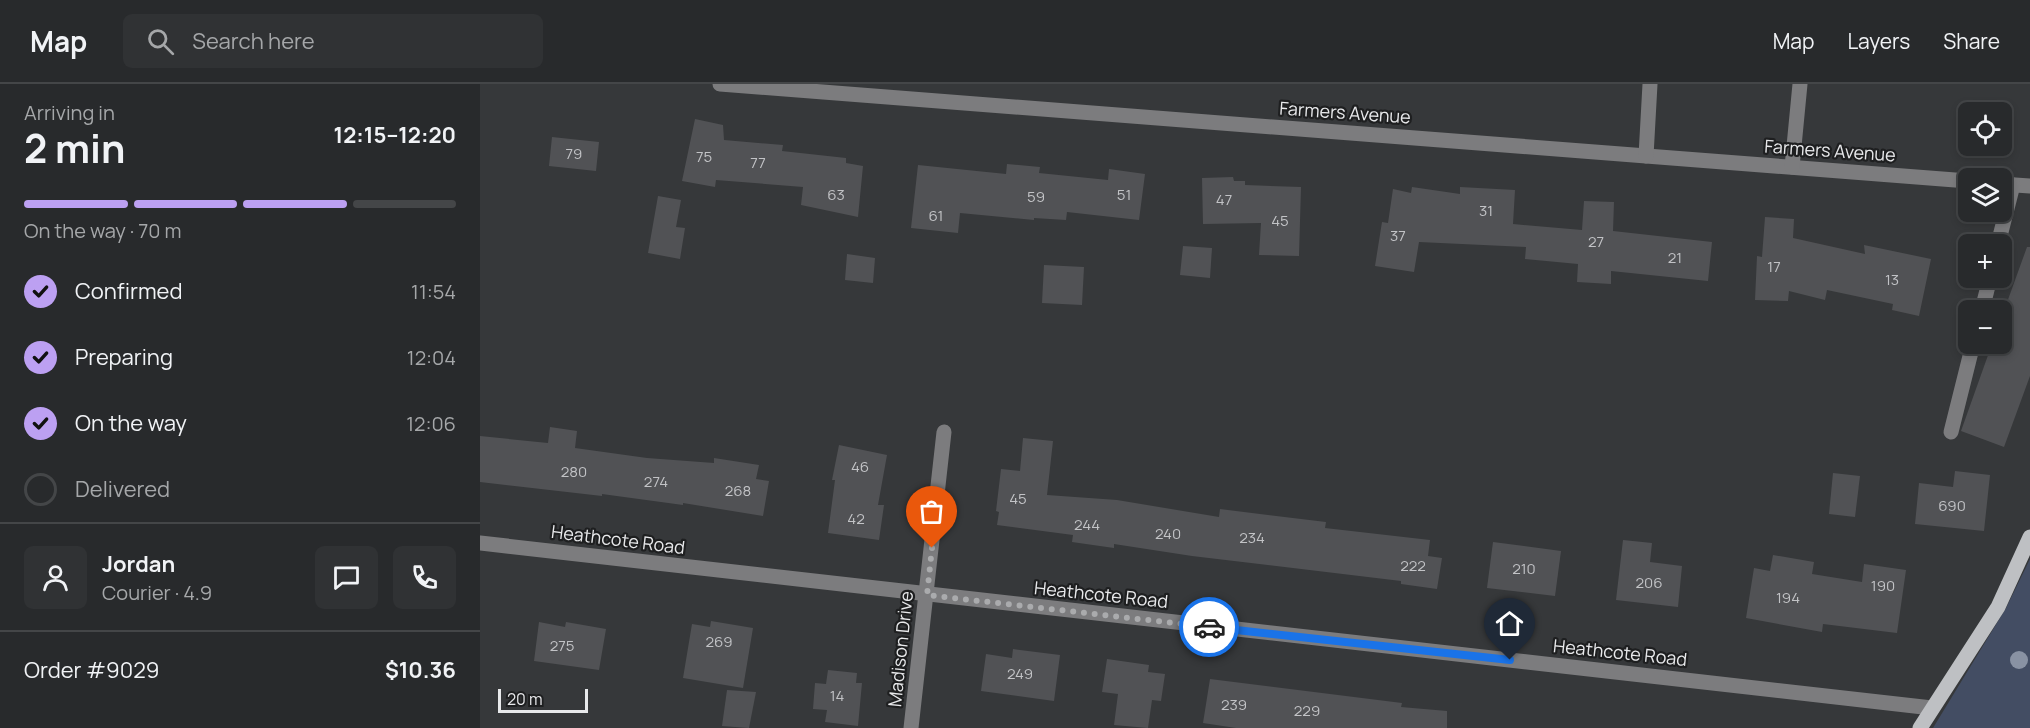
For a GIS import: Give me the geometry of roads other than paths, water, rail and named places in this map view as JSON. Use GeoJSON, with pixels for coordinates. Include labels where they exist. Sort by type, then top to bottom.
{"type":"FeatureCollection","features":[{"type":"Feature","properties":{"kind":"main road"},"geometry":{"type":"LineString","coordinates":[[1920,728],[1998,607],[2030,537]]}},
{"type":"Feature","properties":{"kind":"street","name":"Farmers Avenue"},"geometry":{"type":"LineString","coordinates":[[720,84],[1958,180]]}},
{"type":"Feature","properties":{"kind":"street"},"geometry":{"type":"LineString","coordinates":[[1646,156],[1650,84]]}},
{"type":"Feature","properties":{"kind":"street"},"geometry":{"type":"LineString","coordinates":[[1792,167],[1800,84]]}},
{"type":"Feature","properties":{"kind":"street"},"geometry":{"type":"LineString","coordinates":[[2012,184],[2030,186]]}},
{"type":"Feature","properties":{"kind":"street"},"geometry":{"type":"LineString","coordinates":[[1951,432],[1970,354]]}},
{"type":"Feature","properties":{"kind":"street","name":"Madison Drive"},"geometry":{"type":"LineString","coordinates":[[911,728],[944,432]]}},
{"type":"Feature","properties":{"kind":"street","name":"Heathcote Road"},"geometry":{"type":"LineString","coordinates":[[480,543],[1932,708]]}}]}
